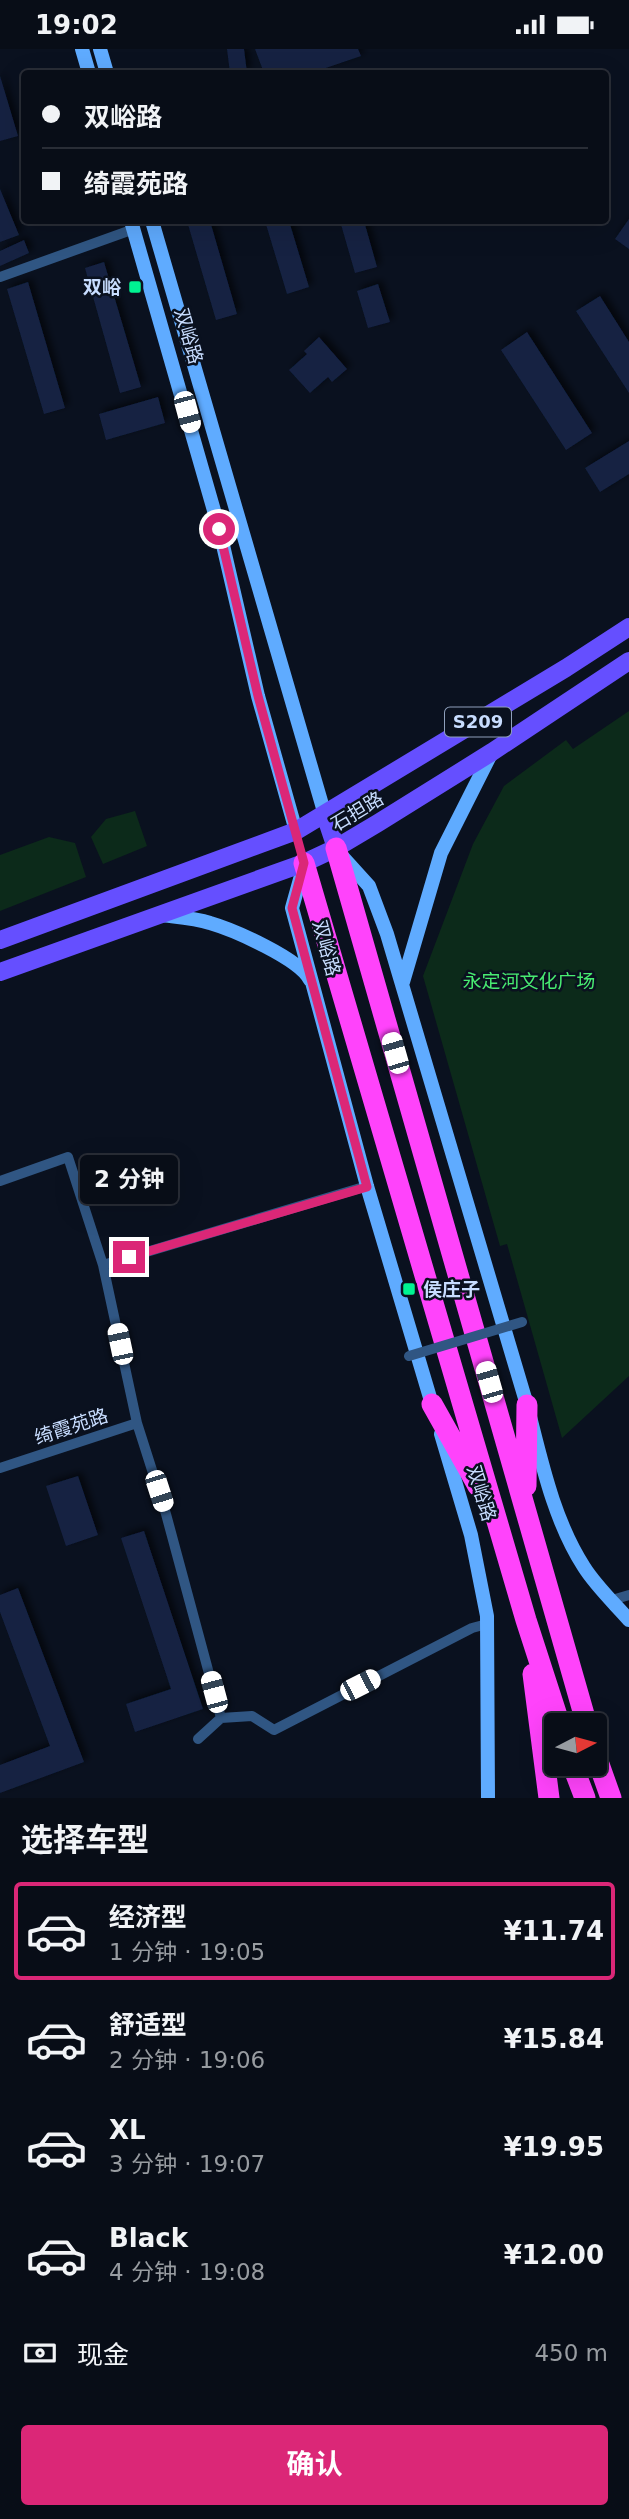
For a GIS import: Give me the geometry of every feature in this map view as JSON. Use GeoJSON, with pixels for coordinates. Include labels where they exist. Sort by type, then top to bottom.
{"type":"FeatureCollection","features":[{"type":"Feature","properties":{"kind":"highway","name":"双峪路"},"geometry":{"type":"LineString","coordinates":[[336,848],[584,1713]]}},
{"type":"Feature","properties":{"kind":"highway","name":"双峪路"},"geometry":{"type":"LineString","coordinates":[[304,863],[496,1519],[556,1713]]}},
{"type":"Feature","properties":{"kind":"highway"},"geometry":{"type":"LineString","coordinates":[[432,1404],[496,1519]]}},
{"type":"Feature","properties":{"kind":"highway"},"geometry":{"type":"LineString","coordinates":[[525,1509],[527,1405]]}},
{"type":"Feature","properties":{"kind":"highway"},"geometry":{"type":"LineString","coordinates":[[526,1620],[549,1798]]}},
{"type":"Feature","properties":{"kind":"highway"},"geometry":{"type":"LineString","coordinates":[[577,1776],[585,1798]]}},
{"type":"Feature","properties":{"kind":"highway"},"geometry":{"type":"LineString","coordinates":[[603,1776],[611,1798]]}},
{"type":"Feature","properties":{"kind":"main road","name":"石担路"},"geometry":{"type":"LineString","coordinates":[[0,940],[296,831],[629,627]]}},
{"type":"Feature","properties":{"kind":"main road","name":"石担路"},"geometry":{"type":"LineString","coordinates":[[0,972],[304,863],[336,848],[492,752],[629,661]]}},
{"type":"Feature","properties":{"kind":"main road"},"geometry":{"type":"LineString","coordinates":[[325,815],[336,848]]}},
{"type":"Feature","properties":{"kind":"main road"},"geometry":{"type":"LineString","coordinates":[[296,831],[304,863]]}},
{"type":"Feature","properties":{"kind":"street"},"geometry":{"type":"LineString","coordinates":[[82,49],[88,70]]}},
{"type":"Feature","properties":{"kind":"street"},"geometry":{"type":"LineString","coordinates":[[100,49],[106,70]]}},
{"type":"Feature","properties":{"kind":"street","name":"双峪路"},"geometry":{"type":"LineString","coordinates":[[153,224],[325,815]]}},
{"type":"Feature","properties":{"kind":"street"},"geometry":{"type":"LineString","coordinates":[[0,277],[133,225]]}},
{"type":"Feature","properties":{"kind":"street","name":"双峪路"},"geometry":{"type":"LineString","coordinates":[[133,225],[219,529],[258,696],[296,831]]}},
{"type":"Feature","properties":{"kind":"street"},"geometry":{"type":"LineString","coordinates":[[403,982],[441,853],[492,752]]}},
{"type":"Feature","properties":{"kind":"street"},"geometry":{"type":"LineString","coordinates":[[336,848],[369,886],[403,982],[527,1405],[542,1466],[561,1520],[584,1567],[629,1621]]}},
{"type":"Feature","properties":{"kind":"street","name":"双峪路"},"geometry":{"type":"LineString","coordinates":[[304,863],[292,908],[367,1187],[471,1535],[487,1624],[488,1798]]}},
{"type":"Feature","properties":{"kind":"street"},"geometry":{"type":"LineString","coordinates":[[161,915],[209,922],[261,944],[306,972],[314,988]]}},
{"type":"Feature","properties":{"kind":"street","name":"绮霞苑路"},"geometry":{"type":"LineString","coordinates":[[0,1181],[68,1157],[103,1265],[137,1423],[0,1468]]}},
{"type":"Feature","properties":{"kind":"street"},"geometry":{"type":"LineString","coordinates":[[103,1265],[367,1187]]}},
{"type":"Feature","properties":{"kind":"street"},"geometry":{"type":"LineString","coordinates":[[409,1356],[523,1322]]}},
{"type":"Feature","properties":{"kind":"street"},"geometry":{"type":"LineString","coordinates":[[137,1423],[166,1514],[221,1718]]}},
{"type":"Feature","properties":{"kind":"street"},"geometry":{"type":"LineString","coordinates":[[612,1600],[629,1594]]}},
{"type":"Feature","properties":{"kind":"street"},"geometry":{"type":"LineString","coordinates":[[198,1739],[221,1718],[252,1716],[274,1730],[472,1628],[487,1624]]}},
{"type":"Feature","properties":{"kind":"green space","name":"永定河文化广场"},"geometry":{"type":"Polygon","coordinates":[[[629,711],[629,1376],[562,1438],[507,1244],[500,1246],[423,976],[473,844],[504,786],[566,740],[573,749],[629,711]]]}},
{"type":"Feature","properties":{"kind":"green space"},"geometry":{"type":"Polygon","coordinates":[[[135,811],[147,846],[103,864],[91,837],[106,819],[135,811]]]}},
{"type":"Feature","properties":{"kind":"green space"},"geometry":{"type":"Polygon","coordinates":[[[49,837],[75,843],[86,877],[0,911],[0,855],[49,837]]]}},
{"type":"Feature","properties":{"kind":"building"},"geometry":{"type":"Polygon","coordinates":[[[227,49],[244,49],[247,70],[230,70],[227,49]]]}},
{"type":"Feature","properties":{"kind":"building"},"geometry":{"type":"Polygon","coordinates":[[[255,49],[358,49],[361,56],[320,70],[263,70],[255,49]]]}},
{"type":"Feature","properties":{"kind":"building"},"geometry":{"type":"Polygon","coordinates":[[[0,76],[18,136],[0,141],[0,76]]]}},
{"type":"Feature","properties":{"kind":"building"},"geometry":{"type":"Polygon","coordinates":[[[0,189],[19,235],[0,242],[0,189]]]}},
{"type":"Feature","properties":{"kind":"building"},"geometry":{"type":"Polygon","coordinates":[[[629,219],[629,249],[615,239],[629,219]]]}},
{"type":"Feature","properties":{"kind":"building"},"geometry":{"type":"Polygon","coordinates":[[[188,224],[211,224],[237,314],[216,320],[188,224]]]}},
{"type":"Feature","properties":{"kind":"building"},"geometry":{"type":"Polygon","coordinates":[[[266,224],[290,224],[309,287],[287,294],[266,224]]]}},
{"type":"Feature","properties":{"kind":"building"},"geometry":{"type":"Polygon","coordinates":[[[341,224],[365,224],[377,267],[355,273],[341,224]]]}},
{"type":"Feature","properties":{"kind":"building"},"geometry":{"type":"Polygon","coordinates":[[[24,240],[29,253],[0,266],[0,251],[24,240]]]}},
{"type":"Feature","properties":{"kind":"building"},"geometry":{"type":"Polygon","coordinates":[[[104,262],[141,387],[120,393],[85,268],[104,262]]]}},
{"type":"Feature","properties":{"kind":"building"},"geometry":{"type":"Polygon","coordinates":[[[28,282],[65,408],[44,414],[7,289],[28,282]]]}},
{"type":"Feature","properties":{"kind":"building"},"geometry":{"type":"Polygon","coordinates":[[[378,284],[390,322],[368,328],[357,291],[378,284]]]}},
{"type":"Feature","properties":{"kind":"building"},"geometry":{"type":"Polygon","coordinates":[[[600,296],[629,342],[629,393],[576,311],[600,296]]]}},
{"type":"Feature","properties":{"kind":"building"},"geometry":{"type":"Polygon","coordinates":[[[527,332],[592,433],[566,450],[501,350],[527,332]]]}},
{"type":"Feature","properties":{"kind":"building"},"geometry":{"type":"Polygon","coordinates":[[[319,337],[347,369],[332,382],[328,377],[310,393],[289,370],[307,354],[304,351],[319,337]]]}},
{"type":"Feature","properties":{"kind":"building"},"geometry":{"type":"Polygon","coordinates":[[[158,397],[165,423],[106,440],[99,414],[158,397]]]}},
{"type":"Feature","properties":{"kind":"building"},"geometry":{"type":"Polygon","coordinates":[[[629,441],[629,474],[600,492],[585,468],[629,441]]]}},
{"type":"Feature","properties":{"kind":"building"},"geometry":{"type":"Polygon","coordinates":[[[78,1476],[98,1535],[66,1546],[46,1486],[78,1476]]]}},
{"type":"Feature","properties":{"kind":"building"},"geometry":{"type":"Polygon","coordinates":[[[144,1531],[203,1709],[135,1732],[126,1704],[171,1689],[121,1538],[144,1531]]]}},
{"type":"Feature","properties":{"kind":"building"},"geometry":{"type":"Polygon","coordinates":[[[18,1588],[84,1762],[0,1793],[0,1765],[50,1746],[0,1612],[0,1595],[18,1588]]]}},
{"type":"Feature","properties":{"kind":"place","name":"双峪"},"geometry":{"type":"Point","coordinates":[135,287]}},
{"type":"Feature","properties":{"kind":"place","name":"侯庄子"},"geometry":{"type":"Point","coordinates":[409,1289]}},
{"type":"Feature","properties":{"kind":"route"},"geometry":{"type":"LineString","coordinates":[[129,1257],[367,1187],[292,908],[304,863],[258,696],[219,529]]}}]}
